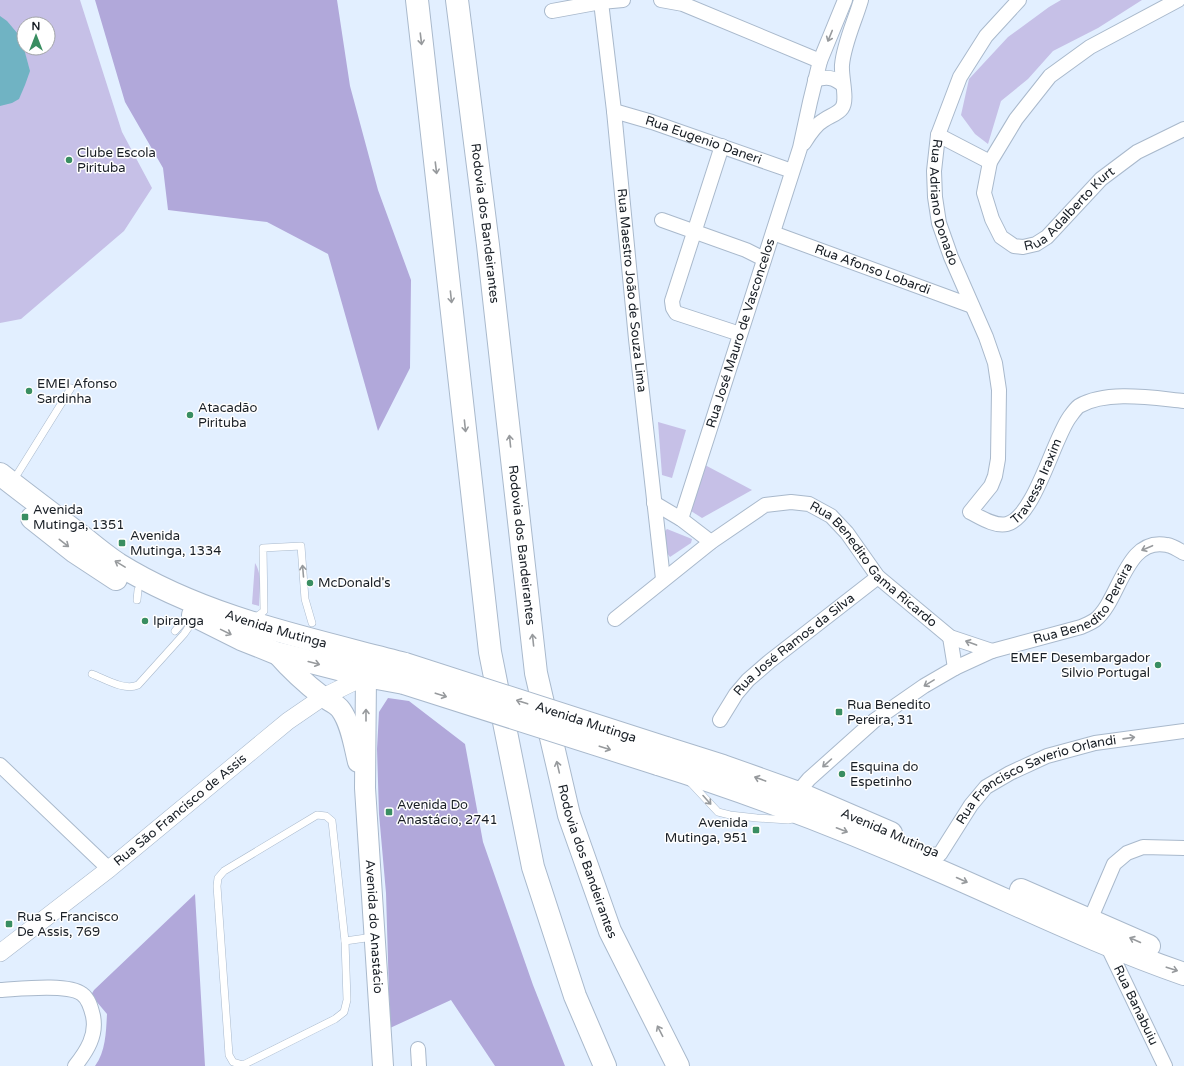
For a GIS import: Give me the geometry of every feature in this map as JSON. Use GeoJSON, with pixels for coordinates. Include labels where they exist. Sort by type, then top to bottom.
{"type":"FeatureCollection","features":[{"type":"Feature","properties":{"kind":"main road"},"geometry":{"type":"LineString","coordinates":[[417,0],[490,652],[533,867],[575,996],[605,1066]]}},
{"type":"Feature","properties":{"kind":"main road","name":"Rodovia dos Bandeirantes"},"geometry":{"type":"LineString","coordinates":[[457,0],[488,245],[536,673],[569,815],[610,931],[678,1066]]}},
{"type":"Feature","properties":{"kind":"main road","name":"Avenida Mutinga"},"geometry":{"type":"LineString","coordinates":[[4,483],[75,552],[138,595],[193,615],[241,639],[276,653],[366,676],[405,674]]}},
{"type":"Feature","properties":{"kind":"main road","name":"Avenida Mutinga"},"geometry":{"type":"LineString","coordinates":[[4,483],[118,564],[170,591],[219,612],[325,644],[363,653],[405,674],[662,756],[723,766],[796,805],[859,836],[1107,945],[1184,974]]}},
{"type":"Feature","properties":{"kind":"main road"},"geometry":{"type":"LineString","coordinates":[[276,653],[283,645],[290,642],[320,645],[325,644]]}},
{"type":"Feature","properties":{"kind":"main road","name":"Avenida do Anastácio"},"geometry":{"type":"LineString","coordinates":[[276,653],[287,665],[324,697],[340,708],[352,736],[365,788]]}},
{"type":"Feature","properties":{"kind":"main road","name":"Avenida do Anastácio"},"geometry":{"type":"LineString","coordinates":[[363,653],[366,676],[365,788],[383,1066]]}},
{"type":"Feature","properties":{"kind":"main road","name":"Avenida Mutinga"},"geometry":{"type":"LineString","coordinates":[[662,756],[681,771],[796,805],[940,854],[1159,951],[1184,959]]}},
{"type":"Feature","properties":{"kind":"street"},"geometry":{"type":"LineString","coordinates":[[552,11],[601,2],[623,0]]}},
{"type":"Feature","properties":{"kind":"street"},"geometry":{"type":"LineString","coordinates":[[661,0],[683,4],[820,61]]}},
{"type":"Feature","properties":{"kind":"street","name":"Rua José Mauro de Vasconcelos"},"geometry":{"type":"LineString","coordinates":[[681,519],[800,148],[820,61],[845,0]]}},
{"type":"Feature","properties":{"kind":"street","name":"Rua José Mauro de Vasconcelos"},"geometry":{"type":"LineString","coordinates":[[800,148],[811,132],[822,120],[842,108],[845,102],[842,66],[844,53],[861,0]]}},
{"type":"Feature","properties":{"kind":"street","name":"Rua Adriano Donado"},"geometry":{"type":"LineString","coordinates":[[972,306],[939,223],[935,197],[934,171],[938,136],[960,78],[986,36],[1019,0]]}},
{"type":"Feature","properties":{"kind":"street"},"geometry":{"type":"LineString","coordinates":[[938,136],[990,162],[1016,119],[1050,76],[1090,47],[1178,0]]}},
{"type":"Feature","properties":{"kind":"street","name":"Rua Maestro João de Souza Lima"},"geometry":{"type":"LineString","coordinates":[[601,2],[614,111],[636,339],[663,579]]}},
{"type":"Feature","properties":{"kind":"street"},"geometry":{"type":"LineString","coordinates":[[815,80],[824,77],[831,78],[837,80],[843,85]]}},
{"type":"Feature","properties":{"kind":"street"},"geometry":{"type":"LineString","coordinates":[[810,102],[819,112],[833,114]]}},
{"type":"Feature","properties":{"kind":"street","name":"Rua Eugenio Daneri"},"geometry":{"type":"LineString","coordinates":[[614,111],[652,122],[792,172]]}},
{"type":"Feature","properties":{"kind":"street","name":"Rua Adalberto Kurt"},"geometry":{"type":"LineString","coordinates":[[990,162],[984,193],[992,219],[1001,238],[1014,246],[1024,247],[1036,244],[1047,237],[1101,179],[1137,152],[1184,129]]}},
{"type":"Feature","properties":{"kind":"street"},"geometry":{"type":"LineString","coordinates":[[722,146],[693,231],[672,301],[672,308],[676,313],[740,334]]}},
{"type":"Feature","properties":{"kind":"street"},"geometry":{"type":"LineString","coordinates":[[662,220],[746,250],[764,259]]}},
{"type":"Feature","properties":{"kind":"street","name":"Rua Afonso Lobardi"},"geometry":{"type":"LineString","coordinates":[[773,233],[972,306]]}},
{"type":"Feature","properties":{"kind":"street","name":"Travessa Iraxim"},"geometry":{"type":"LineString","coordinates":[[972,306],[986,337],[995,363],[999,390],[998,459],[995,476],[991,486],[970,512],[989,522],[1007,524],[1018,518],[1031,500],[1064,426],[1077,407],[1092,401],[1118,397],[1144,397],[1184,401]]}},
{"type":"Feature","properties":{"kind":"street","name":"Rua Benedito Gama Ricardo"},"geometry":{"type":"LineString","coordinates":[[615,619],[711,542],[765,505],[791,502],[809,504],[832,516],[878,577],[950,637],[992,651]]}},
{"type":"Feature","properties":{"kind":"street"},"geometry":{"type":"LineString","coordinates":[[654,503],[681,519],[711,542]]}},
{"type":"Feature","properties":{"kind":"street","name":"Rua Benedito Pereira"},"geometry":{"type":"LineString","coordinates":[[796,805],[815,774],[875,720],[924,686],[955,668],[992,651],[1081,627],[1094,621],[1105,609],[1136,555],[1145,547],[1167,545],[1184,553]]}},
{"type":"Feature","properties":{"kind":"street","name":"Rua José Ramos da Silva"},"geometry":{"type":"LineString","coordinates":[[720,720],[736,694],[748,680],[770,661],[878,577]]}},
{"type":"Feature","properties":{"kind":"street","name":"Rua Benedito Gama Ricardo"},"geometry":{"type":"LineString","coordinates":[[950,637],[955,668]]}},
{"type":"Feature","properties":{"kind":"street","name":"Rua São Francisco de Assis"},"geometry":{"type":"LineString","coordinates":[[0,953],[110,869],[288,721],[324,697],[366,676]]}},
{"type":"Feature","properties":{"kind":"street","name":"Rua Francisco Saverio Orlandi"},"geometry":{"type":"LineString","coordinates":[[940,854],[970,804],[986,786],[1010,773],[1047,756],[1094,742],[1184,731]]}},
{"type":"Feature","properties":{"kind":"street"},"geometry":{"type":"LineString","coordinates":[[0,765],[110,869]]}},
{"type":"Feature","properties":{"kind":"street"},"geometry":{"type":"LineString","coordinates":[[1090,920],[1114,864],[1127,853],[1143,848],[1184,848]]}},
{"type":"Feature","properties":{"kind":"street"},"geometry":{"type":"LineString","coordinates":[[908,857],[940,854]]}},
{"type":"Feature","properties":{"kind":"street","name":"Rua Banabuiu"},"geometry":{"type":"LineString","coordinates":[[1090,920],[1107,945],[1165,1066]]}},
{"type":"Feature","properties":{"kind":"street"},"geometry":{"type":"LineString","coordinates":[[0,990],[51,988],[73,990],[83,994],[90,1005],[94,1019],[93,1033],[86,1052],[75,1066]]}},
{"type":"Feature","properties":{"kind":"street"},"geometry":{"type":"LineString","coordinates":[[418,1049],[419,1066]]}},
{"type":"Feature","properties":{"kind":"lane"},"geometry":{"type":"LineString","coordinates":[[4,483],[71,388]]}},
{"type":"Feature","properties":{"kind":"lane"},"geometry":{"type":"LineString","coordinates":[[250,622],[264,611],[263,548],[301,546],[305,599],[312,622]]}},
{"type":"Feature","properties":{"kind":"lane"},"geometry":{"type":"LineString","coordinates":[[175,631],[193,615]]}},
{"type":"Feature","properties":{"kind":"lane"},"geometry":{"type":"LineString","coordinates":[[92,674],[123,686],[134,686],[138,684],[184,634],[193,615]]}},
{"type":"Feature","properties":{"kind":"lane"},"geometry":{"type":"LineString","coordinates":[[316,815],[326,816],[332,821],[345,941],[347,1000],[344,1012],[335,1019],[243,1065],[232,1062],[229,1055],[218,886],[218,878],[224,871],[316,815]]}},
{"type":"Feature","properties":{"kind":"lane"},"geometry":{"type":"LineString","coordinates":[[345,941],[375,937]]}},
{"type":"Feature","properties":{"kind":"shaded area","name":"Clube Escola Pirituba"},"geometry":{"type":"Polygon","coordinates":[[[0,0],[80,0],[122,132],[152,188],[124,231],[21,319],[0,323],[0,0]]]}},
{"type":"Feature","properties":{"kind":"shaded area"},"geometry":{"type":"Polygon","coordinates":[[[95,0],[337,0],[350,86],[378,190],[411,280],[410,368],[378,431],[328,254],[267,222],[168,210],[163,168],[125,102],[95,0]]]}},
{"type":"Feature","properties":{"kind":"shaded area"},"geometry":{"type":"Polygon","coordinates":[[[1061,0],[1142,0],[1098,28],[1053,51],[1028,79],[1001,101],[988,144],[975,134],[961,115],[969,79],[1008,37],[1061,0]]]}},
{"type":"Feature","properties":{"kind":"shaded area"},"geometry":{"type":"Polygon","coordinates":[[[658,422],[686,430],[672,478],[662,475],[658,422]]]}},
{"type":"Feature","properties":{"kind":"shaded area"},"geometry":{"type":"Polygon","coordinates":[[[705,465],[752,490],[702,518],[691,511],[705,465]]]}},
{"type":"Feature","properties":{"kind":"shaded area"},"geometry":{"type":"Polygon","coordinates":[[[667,529],[692,539],[691,543],[670,557],[667,553],[664,532],[667,529]]]}},
{"type":"Feature","properties":{"kind":"shaded area"},"geometry":{"type":"Polygon","coordinates":[[[255,563],[260,578],[259,606],[252,604],[255,563]]]}},
{"type":"Feature","properties":{"kind":"shaded area"},"geometry":{"type":"Polygon","coordinates":[[[388,698],[409,701],[465,744],[483,842],[533,985],[565,1066],[495,1066],[451,1000],[390,1028],[386,893],[379,814],[377,749],[379,712],[388,698]]]}},
{"type":"Feature","properties":{"kind":"shaded area"},"geometry":{"type":"Polygon","coordinates":[[[195,894],[205,1066],[95,1066],[99,1060],[106,1034],[107,1014],[91,995],[94,990],[195,894]]]}},
{"type":"Feature","properties":{"kind":"water"},"geometry":{"type":"Polygon","coordinates":[[[0,16],[7,21],[16,32],[16,56],[26,56],[30,71],[19,99],[12,103],[0,106],[0,16]]]}},
{"type":"Feature","properties":{"kind":"place","name":"Clube Escola Pirituba"},"geometry":{"type":"Point","coordinates":[69,160]}},
{"type":"Feature","properties":{"kind":"place","name":"EMEI Afonso Sardinha"},"geometry":{"type":"Point","coordinates":[29,391]}},
{"type":"Feature","properties":{"kind":"place","name":"Atacadão Pirituba"},"geometry":{"type":"Point","coordinates":[190,415]}},
{"type":"Feature","properties":{"kind":"place","name":"Avenida Mutinga, 1351"},"geometry":{"type":"Point","coordinates":[25,517]}},
{"type":"Feature","properties":{"kind":"place","name":"Avenida Mutinga, 1334"},"geometry":{"type":"Point","coordinates":[122,543]}},
{"type":"Feature","properties":{"kind":"place","name":"McDonald's"},"geometry":{"type":"Point","coordinates":[310,583]}},
{"type":"Feature","properties":{"kind":"place","name":"Ipiranga"},"geometry":{"type":"Point","coordinates":[145,621]}},
{"type":"Feature","properties":{"kind":"place","name":"EMEF Desembargador Silvio Portugal"},"geometry":{"type":"Point","coordinates":[1158,665]}},
{"type":"Feature","properties":{"kind":"place","name":"Rua Benedito Pereira, 31"},"geometry":{"type":"Point","coordinates":[839,712]}},
{"type":"Feature","properties":{"kind":"place","name":"Esquina do Espetinho"},"geometry":{"type":"Point","coordinates":[842,774]}},
{"type":"Feature","properties":{"kind":"place","name":"Avenida Do Anastácio, 2741"},"geometry":{"type":"Point","coordinates":[389,812]}},
{"type":"Feature","properties":{"kind":"place","name":"Avenida Mutinga, 951"},"geometry":{"type":"Point","coordinates":[756,830]}},
{"type":"Feature","properties":{"kind":"place","name":"Rua S. Francisco De Assis, 769"},"geometry":{"type":"Point","coordinates":[9,924]}}]}
